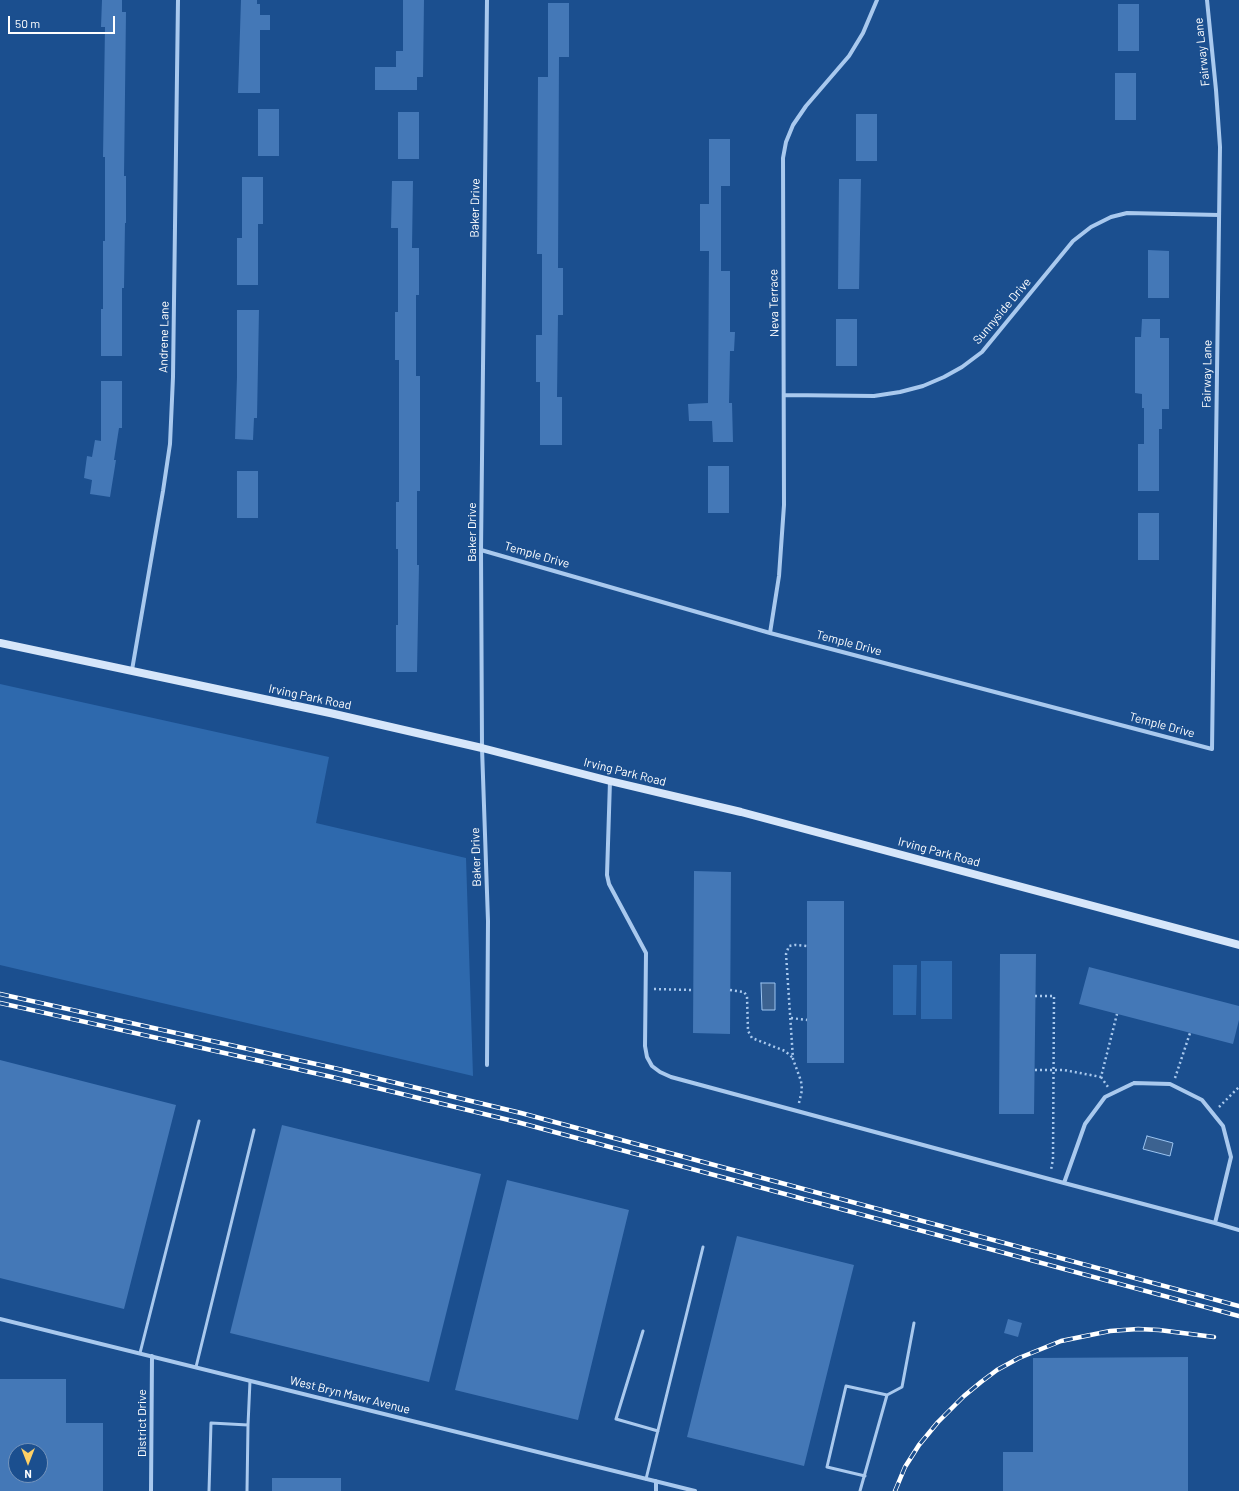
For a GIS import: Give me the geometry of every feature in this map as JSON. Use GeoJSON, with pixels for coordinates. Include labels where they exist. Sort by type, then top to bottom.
{"type":"FeatureCollection","features":[{"type":"Feature","properties":{"kind":"main road","name":"Irving Park Road"},"geometry":{"type":"LineString","coordinates":[[0,644],[132,670],[482,748],[610,781],[741,812],[1239,945]]}},
{"type":"Feature","properties":{"kind":"street","name":"Andrene Lane"},"geometry":{"type":"LineString","coordinates":[[132,670],[170,444],[173,377],[178,0]]}},
{"type":"Feature","properties":{"kind":"street","name":"Baker Drive"},"geometry":{"type":"LineString","coordinates":[[486,0],[481,550],[482,748],[488,921],[487,1065]]}},
{"type":"Feature","properties":{"kind":"street","name":"Neva Terrace"},"geometry":{"type":"LineString","coordinates":[[770,633],[779,576],[783,535],[785,395],[783,158],[786,142],[793,125],[849,56],[860,39],[877,0]]}},
{"type":"Feature","properties":{"kind":"street","name":"Fairway Lane"},"geometry":{"type":"LineString","coordinates":[[1206,0],[1216,90],[1220,147],[1212,749]]}},
{"type":"Feature","properties":{"kind":"street","name":"Sunnyside Drive"},"geometry":{"type":"LineString","coordinates":[[785,395],[874,396],[900,392],[923,386],[962,367],[982,352],[1073,241],[1090,227],[1111,217],[1127,213],[1219,215]]}},
{"type":"Feature","properties":{"kind":"street","name":"Temple Drive"},"geometry":{"type":"LineString","coordinates":[[481,550],[770,633],[1212,749]]}},
{"type":"Feature","properties":{"kind":"street"},"geometry":{"type":"LineString","coordinates":[[610,781],[608,884],[646,953],[645,1046],[647,1057],[652,1066],[660,1072],[671,1077],[1239,1230]]}},
{"type":"Feature","properties":{"kind":"street"},"geometry":{"type":"LineString","coordinates":[[1064,1183],[1084,1124],[1105,1097],[1134,1083],[1170,1084],[1202,1100],[1223,1126],[1231,1157],[1215,1223]]}},
{"type":"Feature","properties":{"kind":"street","name":"West Bryn Mawr Avenue"},"geometry":{"type":"LineString","coordinates":[[0,1319],[695,1491]]}},
{"type":"Feature","properties":{"kind":"street","name":"District Drive"},"geometry":{"type":"LineString","coordinates":[[151,1491],[152,1356]]}},
{"type":"Feature","properties":{"kind":"street"},"geometry":{"type":"LineString","coordinates":[[656,1481],[656,1491]]}},
{"type":"Feature","properties":{"kind":"lane"},"geometry":{"type":"LineString","coordinates":[[140,1353],[199,1121]]}},
{"type":"Feature","properties":{"kind":"lane"},"geometry":{"type":"LineString","coordinates":[[196,1367],[254,1130]]}},
{"type":"Feature","properties":{"kind":"lane"},"geometry":{"type":"LineString","coordinates":[[646,1479],[704,1247]]}},
{"type":"Feature","properties":{"kind":"lane"},"geometry":{"type":"LineString","coordinates":[[865,1476],[827,1467],[846,1386],[887,1395],[902,1388],[914,1323]]}},
{"type":"Feature","properties":{"kind":"lane"},"geometry":{"type":"LineString","coordinates":[[643,1331],[616,1419],[658,1431]]}},
{"type":"Feature","properties":{"kind":"lane"},"geometry":{"type":"LineString","coordinates":[[247,1491],[250,1381]]}},
{"type":"Feature","properties":{"kind":"lane"},"geometry":{"type":"LineString","coordinates":[[860,1491],[887,1395]]}},
{"type":"Feature","properties":{"kind":"lane"},"geometry":{"type":"LineString","coordinates":[[209,1491],[211,1423],[248,1425]]}},
{"type":"Feature","properties":{"kind":"path"},"geometry":{"type":"LineString","coordinates":[[797,1111],[802,1090],[801,1082],[793,1059],[786,954],[789,946],[807,946]]}},
{"type":"Feature","properties":{"kind":"path"},"geometry":{"type":"LineString","coordinates":[[646,989],[693,990]]}},
{"type":"Feature","properties":{"kind":"path"},"geometry":{"type":"LineString","coordinates":[[730,990],[744,992],[747,996],[748,1031],[752,1038],[785,1051],[793,1059]]}},
{"type":"Feature","properties":{"kind":"path"},"geometry":{"type":"LineString","coordinates":[[1035,996],[1054,996],[1053,1159],[1049,1179]]}},
{"type":"Feature","properties":{"kind":"path"},"geometry":{"type":"LineString","coordinates":[[1035,1070],[1064,1070],[1102,1077],[1117,1014]]}},
{"type":"Feature","properties":{"kind":"path"},"geometry":{"type":"LineString","coordinates":[[791,1018],[807,1020]]}},
{"type":"Feature","properties":{"kind":"path"},"geometry":{"type":"LineString","coordinates":[[1173,1085],[1190,1033]]}},
{"type":"Feature","properties":{"kind":"path"},"geometry":{"type":"LineString","coordinates":[[1213,1113],[1239,1087]]}},
{"type":"Feature","properties":{"kind":"shaded area"},"geometry":{"type":"Polygon","coordinates":[[[0,684],[329,757],[316,823],[466,858],[473,1076],[0,965],[0,684]]]}},
{"type":"Feature","properties":{"kind":"shaded area"},"geometry":{"type":"Polygon","coordinates":[[[921,961],[952,961],[952,1019],[921,1019],[921,961]]]}},
{"type":"Feature","properties":{"kind":"shaded area"},"geometry":{"type":"Polygon","coordinates":[[[893,965],[917,965],[916,1015],[893,1015],[893,965]]]}},
{"type":"Feature","properties":{"kind":"shaded area"},"geometry":{"type":"Polygon","coordinates":[[[761,983],[775,983],[775,1010],[762,1010],[761,983]]]}},
{"type":"Feature","properties":{"kind":"shaded area"},"geometry":{"type":"Polygon","coordinates":[[[1147,1136],[1173,1143],[1170,1156],[1143,1149],[1147,1136]]]}},
{"type":"Feature","properties":{"kind":"building"},"geometry":{"type":"Polygon","coordinates":[[[102,0],[122,0],[122,12],[126,12],[124,176],[126,176],[126,223],[124,288],[122,288],[122,356],[101,356],[103,241],[105,241],[105,157],[103,157],[105,27],[101,27],[102,0]]]}},
{"type":"Feature","properties":{"kind":"building"},"geometry":{"type":"Polygon","coordinates":[[[241,0],[257,0],[257,4],[260,4],[260,15],[270,15],[270,30],[260,30],[260,93],[238,93],[241,0]]]}},
{"type":"Feature","properties":{"kind":"building"},"geometry":{"type":"Polygon","coordinates":[[[403,0],[424,0],[423,77],[417,77],[417,90],[375,90],[375,67],[396,67],[396,51],[403,51],[403,0]]]}},
{"type":"Feature","properties":{"kind":"building"},"geometry":{"type":"Polygon","coordinates":[[[548,3],[569,3],[569,57],[559,57],[558,268],[563,268],[563,315],[558,315],[557,397],[562,397],[562,445],[540,445],[540,382],[536,382],[536,335],[542,335],[542,254],[537,254],[538,77],[548,77],[548,3]]]}},
{"type":"Feature","properties":{"kind":"building"},"geometry":{"type":"Polygon","coordinates":[[[1118,4],[1139,4],[1139,51],[1118,51],[1118,4]]]}},
{"type":"Feature","properties":{"kind":"building"},"geometry":{"type":"Polygon","coordinates":[[[1115,73],[1136,73],[1136,120],[1115,120],[1115,73]]]}},
{"type":"Feature","properties":{"kind":"building"},"geometry":{"type":"Polygon","coordinates":[[[258,109],[279,109],[279,156],[258,156],[258,109]]]}},
{"type":"Feature","properties":{"kind":"building"},"geometry":{"type":"Polygon","coordinates":[[[398,112],[419,112],[419,159],[398,159],[398,112]]]}},
{"type":"Feature","properties":{"kind":"building"},"geometry":{"type":"Polygon","coordinates":[[[856,114],[877,114],[877,161],[856,161],[856,114]]]}},
{"type":"Feature","properties":{"kind":"building"},"geometry":{"type":"Polygon","coordinates":[[[709,139],[730,139],[730,186],[721,186],[721,271],[730,271],[730,332],[735,332],[734,351],[730,351],[729,403],[732,403],[733,442],[713,442],[712,421],[689,421],[688,404],[708,403],[709,251],[700,251],[700,204],[709,204],[709,139]]]}},
{"type":"Feature","properties":{"kind":"building"},"geometry":{"type":"Polygon","coordinates":[[[242,177],[263,177],[263,224],[258,224],[258,285],[237,285],[237,238],[242,238],[242,177]]]}},
{"type":"Feature","properties":{"kind":"building"},"geometry":{"type":"Polygon","coordinates":[[[839,179],[861,179],[859,289],[838,289],[839,179]]]}},
{"type":"Feature","properties":{"kind":"building"},"geometry":{"type":"Polygon","coordinates":[[[392,181],[413,181],[412,248],[419,248],[419,295],[416,295],[416,376],[420,376],[420,491],[417,491],[417,565],[419,565],[417,672],[396,672],[396,625],[398,625],[398,549],[396,549],[396,502],[399,502],[399,360],[395,360],[395,312],[398,312],[398,228],[391,228],[392,181]]]}},
{"type":"Feature","properties":{"kind":"building"},"geometry":{"type":"Polygon","coordinates":[[[1148,250],[1169,251],[1169,298],[1148,298],[1148,250]]]}},
{"type":"Feature","properties":{"kind":"building"},"geometry":{"type":"Polygon","coordinates":[[[237,310],[259,310],[257,418],[254,418],[253,440],[235,439],[237,310]]]}},
{"type":"Feature","properties":{"kind":"building"},"geometry":{"type":"Polygon","coordinates":[[[836,319],[857,319],[857,366],[836,366],[836,319]]]}},
{"type":"Feature","properties":{"kind":"building"},"geometry":{"type":"Polygon","coordinates":[[[1142,319],[1160,319],[1160,338],[1169,338],[1169,409],[1162,409],[1162,429],[1159,429],[1159,491],[1138,491],[1138,444],[1144,444],[1144,408],[1142,408],[1142,394],[1135,393],[1135,337],[1141,337],[1142,319]]]}},
{"type":"Feature","properties":{"kind":"building"},"geometry":{"type":"Polygon","coordinates":[[[101,381],[122,381],[122,428],[119,428],[110,497],[90,494],[92,480],[84,478],[87,456],[92,457],[95,440],[101,441],[101,381]]]}},
{"type":"Feature","properties":{"kind":"building"},"geometry":{"type":"Polygon","coordinates":[[[708,466],[729,466],[729,513],[708,513],[708,466]]]}},
{"type":"Feature","properties":{"kind":"building"},"geometry":{"type":"Polygon","coordinates":[[[237,471],[258,471],[258,518],[237,518],[237,471]]]}},
{"type":"Feature","properties":{"kind":"building"},"geometry":{"type":"Polygon","coordinates":[[[1138,513],[1159,513],[1159,560],[1138,560],[1138,513]]]}},
{"type":"Feature","properties":{"kind":"building"},"geometry":{"type":"Polygon","coordinates":[[[694,871],[731,872],[730,1034],[693,1033],[694,871]]]}},
{"type":"Feature","properties":{"kind":"building"},"geometry":{"type":"Polygon","coordinates":[[[807,901],[844,901],[844,1063],[807,1063],[807,901]]]}},
{"type":"Feature","properties":{"kind":"building"},"geometry":{"type":"Polygon","coordinates":[[[1000,954],[1036,954],[1034,1114],[999,1114],[1000,954]]]}},
{"type":"Feature","properties":{"kind":"building"},"geometry":{"type":"Polygon","coordinates":[[[1089,967],[1239,1006],[1239,1020],[1233,1044],[1079,1004],[1089,967]]]}},
{"type":"Feature","properties":{"kind":"building"},"geometry":{"type":"Polygon","coordinates":[[[0,1060],[176,1105],[124,1309],[0,1278],[0,1060]]]}},
{"type":"Feature","properties":{"kind":"building"},"geometry":{"type":"Polygon","coordinates":[[[282,1125],[481,1174],[429,1382],[230,1333],[282,1125]]]}},
{"type":"Feature","properties":{"kind":"building"},"geometry":{"type":"Polygon","coordinates":[[[507,1180],[629,1210],[578,1420],[455,1390],[507,1180]]]}},
{"type":"Feature","properties":{"kind":"building"},"geometry":{"type":"Polygon","coordinates":[[[737,1236],[854,1265],[804,1466],[687,1437],[737,1236]]]}},
{"type":"Feature","properties":{"kind":"building"},"geometry":{"type":"Polygon","coordinates":[[[1008,1319],[1022,1323],[1018,1337],[1004,1333],[1008,1319]]]}},
{"type":"Feature","properties":{"kind":"building"},"geometry":{"type":"Polygon","coordinates":[[[1188,1357],[1188,1491],[1003,1491],[1003,1452],[1033,1452],[1033,1358],[1188,1357]]]}},
{"type":"Feature","properties":{"kind":"building"},"geometry":{"type":"Polygon","coordinates":[[[0,1379],[66,1379],[66,1423],[103,1423],[103,1491],[0,1491],[0,1379]]]}},
{"type":"Feature","properties":{"kind":"building"},"geometry":{"type":"Polygon","coordinates":[[[272,1478],[341,1478],[341,1491],[272,1491],[272,1478]]]}},
{"type":"Feature","properties":{"kind":"railway"},"geometry":{"type":"LineString","coordinates":[[0,994],[334,1068],[521,1113],[1239,1306]]}},
{"type":"Feature","properties":{"kind":"railway"},"geometry":{"type":"LineString","coordinates":[[0,1003],[332,1077],[517,1122],[1239,1316]]}},
{"type":"Feature","properties":{"kind":"railway"},"geometry":{"type":"LineString","coordinates":[[895,1491],[905,1467],[919,1445],[938,1422],[964,1396],[981,1382],[997,1370],[1019,1358],[1061,1341],[1110,1331],[1138,1329],[1159,1330],[1214,1337]]}}]}
